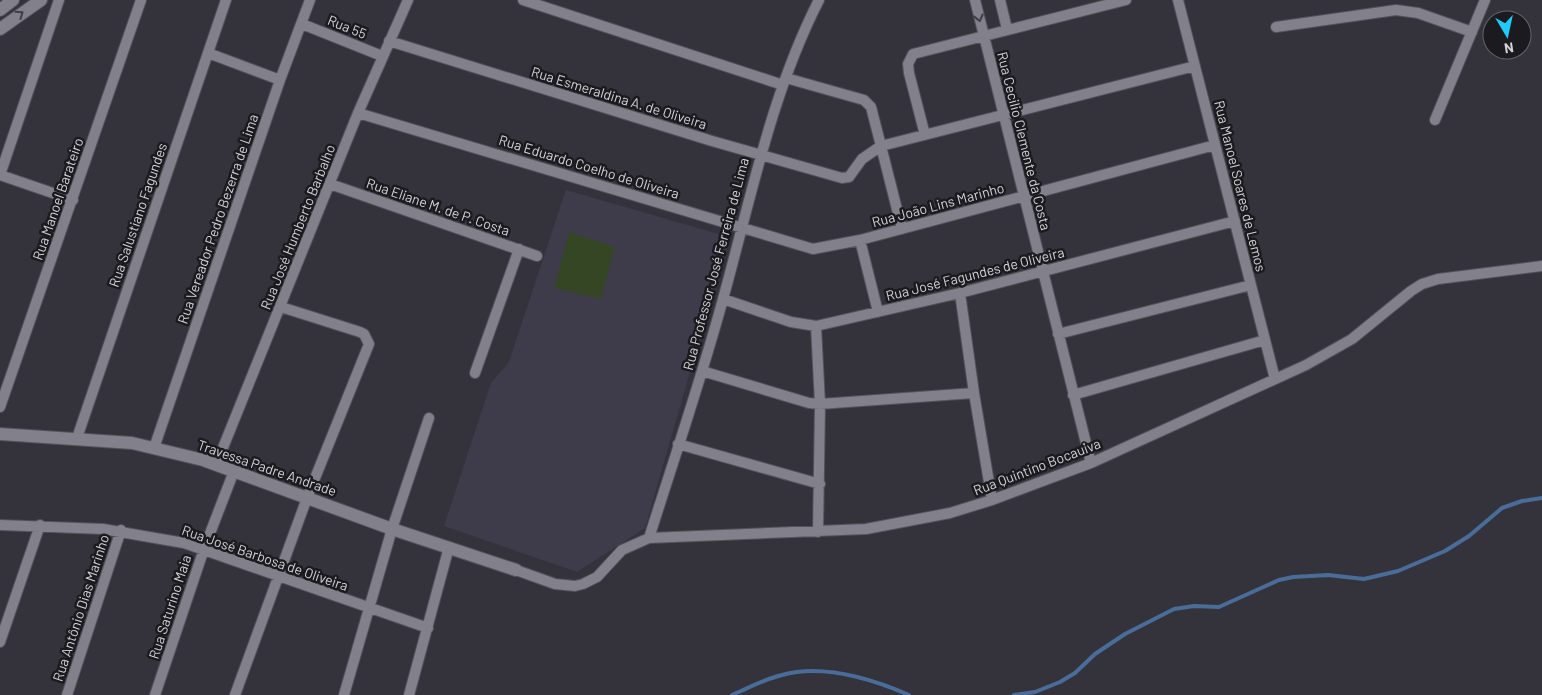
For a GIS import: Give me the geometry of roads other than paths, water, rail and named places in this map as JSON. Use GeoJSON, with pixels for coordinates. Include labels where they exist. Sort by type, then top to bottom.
{"type":"FeatureCollection","features":[{"type":"Feature","properties":{"kind":"street"},"geometry":{"type":"LineString","coordinates":[[0,10],[13,0]]}},
{"type":"Feature","properties":{"kind":"street"},"geometry":{"type":"LineString","coordinates":[[0,29],[41,0]]}},
{"type":"Feature","properties":{"kind":"street"},"geometry":{"type":"LineString","coordinates":[[59,0],[0,175],[73,200]]}},
{"type":"Feature","properties":{"kind":"street","name":"Rua Manoel Barateiro"},"geometry":{"type":"LineString","coordinates":[[0,407],[141,0]]}},
{"type":"Feature","properties":{"kind":"street","name":"Rua Salustiano Fagundes"},"geometry":{"type":"LineString","coordinates":[[77,438],[226,0]]}},
{"type":"Feature","properties":{"kind":"street","name":"Rua Vereador Pedro Bezerra de Lima"},"geometry":{"type":"LineString","coordinates":[[154,448],[280,80],[310,0]]}},
{"type":"Feature","properties":{"kind":"street","name":"Rua José Humberto Barbalho"},"geometry":{"type":"LineString","coordinates":[[216,465],[358,112],[408,0]]}},
{"type":"Feature","properties":{"kind":"street"},"geometry":{"type":"LineString","coordinates":[[523,0],[784,81],[864,100],[871,106],[902,229]]}},
{"type":"Feature","properties":{"kind":"street","name":"Rua Professor José Ferreira de Lima"},"geometry":{"type":"LineString","coordinates":[[649,538],[723,299],[760,156],[784,81],[819,0]]}},
{"type":"Feature","properties":{"kind":"street","name":"Rua Cecilio Clemente da Costa"},"geometry":{"type":"LineString","coordinates":[[975,0],[1091,463]]}},
{"type":"Feature","properties":{"kind":"street"},"geometry":{"type":"LineString","coordinates":[[1000,0],[1007,29]]}},
{"type":"Feature","properties":{"kind":"street"},"geometry":{"type":"LineString","coordinates":[[925,135],[910,73],[910,58],[919,52],[1126,0]]}},
{"type":"Feature","properties":{"kind":"street","name":"Rua Manoel Soares de Lemos"},"geometry":{"type":"LineString","coordinates":[[1178,0],[1275,379]]}},
{"type":"Feature","properties":{"kind":"street"},"geometry":{"type":"LineString","coordinates":[[1435,120],[1486,0]]}},
{"type":"Feature","properties":{"kind":"street"},"geometry":{"type":"LineString","coordinates":[[1276,27],[1396,10],[1418,13],[1472,32]]}},
{"type":"Feature","properties":{"kind":"street","name":"Rua 55"},"geometry":{"type":"LineString","coordinates":[[302,24],[382,56]]}},
{"type":"Feature","properties":{"kind":"street","name":"Rua Esmeraldina A. de Oliveira"},"geometry":{"type":"LineString","coordinates":[[389,40],[760,156],[842,178],[849,177],[862,159],[881,146]]}},
{"type":"Feature","properties":{"kind":"street"},"geometry":{"type":"LineString","coordinates":[[208,53],[280,80]]}},
{"type":"Feature","properties":{"kind":"street"},"geometry":{"type":"LineString","coordinates":[[881,146],[1195,66]]}},
{"type":"Feature","properties":{"kind":"street","name":"Rua Eduardo Coelho de Oliveira"},"geometry":{"type":"LineString","coordinates":[[358,112],[813,249]]}},
{"type":"Feature","properties":{"kind":"street","name":"Rua João Lins Marinho"},"geometry":{"type":"LineString","coordinates":[[813,249],[860,240],[1215,145]]}},
{"type":"Feature","properties":{"kind":"street","name":"Rua Eliane M. de P. Costa"},"geometry":{"type":"LineString","coordinates":[[330,184],[537,256]]}},
{"type":"Feature","properties":{"kind":"street","name":"Rua José Fagundes de Oliveira"},"geometry":{"type":"LineString","coordinates":[[723,299],[792,322],[816,326],[960,293],[1235,221]]}},
{"type":"Feature","properties":{"kind":"street"},"geometry":{"type":"LineString","coordinates":[[860,240],[878,312]]}},
{"type":"Feature","properties":{"kind":"street"},"geometry":{"type":"LineString","coordinates":[[474,373],[519,249]]}},
{"type":"Feature","properties":{"kind":"street","name":"Rua Quintino Bocauiva"},"geometry":{"type":"LineString","coordinates":[[516,570],[554,584],[575,586],[591,581],[622,550],[649,538],[866,529],[906,522],[992,500],[1091,463],[1306,365],[1352,339],[1422,284],[1447,278],[1542,266]]}},
{"type":"Feature","properties":{"kind":"street"},"geometry":{"type":"LineString","coordinates":[[1058,334],[1251,285]]}},
{"type":"Feature","properties":{"kind":"street"},"geometry":{"type":"LineString","coordinates":[[960,293],[992,500]]}},
{"type":"Feature","properties":{"kind":"street"},"geometry":{"type":"LineString","coordinates":[[236,695],[307,498],[348,393],[367,353],[369,344],[364,334],[280,306]]}},
{"type":"Feature","properties":{"kind":"street"},"geometry":{"type":"LineString","coordinates":[[816,326],[820,404],[818,532]]}},
{"type":"Feature","properties":{"kind":"street"},"geometry":{"type":"LineString","coordinates":[[1073,395],[1265,340]]}},
{"type":"Feature","properties":{"kind":"street"},"geometry":{"type":"LineString","coordinates":[[702,371],[809,403],[820,404],[974,393]]}},
{"type":"Feature","properties":{"kind":"street"},"geometry":{"type":"LineString","coordinates":[[344,695],[392,529],[429,418]]}},
{"type":"Feature","properties":{"kind":"street","name":"Travessa Padre Andrade"},"geometry":{"type":"LineString","coordinates":[[0,434],[77,438],[132,443],[154,448],[234,471],[392,529],[516,570]]}},
{"type":"Feature","properties":{"kind":"street"},"geometry":{"type":"LineString","coordinates":[[678,444],[820,484]]}},
{"type":"Feature","properties":{"kind":"street","name":"Rua Saturino Maia"},"geometry":{"type":"LineString","coordinates":[[155,695],[204,549],[234,471]]}},
{"type":"Feature","properties":{"kind":"street"},"geometry":{"type":"LineString","coordinates":[[0,642],[40,525]]}},
{"type":"Feature","properties":{"kind":"street","name":"Rua José Barbosa de Oliveira"},"geometry":{"type":"LineString","coordinates":[[0,526],[40,525],[121,530],[204,549],[428,628]]}},
{"type":"Feature","properties":{"kind":"street","name":"Rua Antônio Dias Marinho"},"geometry":{"type":"LineString","coordinates":[[67,695],[121,530]]}},
{"type":"Feature","properties":{"kind":"street"},"geometry":{"type":"LineString","coordinates":[[409,695],[449,547]]}},
{"type":"Feature","properties":{"kind":"waterway"},"geometry":{"type":"LineString","coordinates":[[1014,695],[1035,692],[1060,682],[1075,673],[1095,654],[1125,634],[1174,609],[1194,606],[1219,607],[1279,580],[1293,577],[1328,575],[1364,579],[1398,571],[1445,551],[1469,536],[1502,508],[1522,501],[1542,498]]}},
{"type":"Feature","properties":{"kind":"waterway"},"geometry":{"type":"LineString","coordinates":[[732,695],[776,677],[797,672],[814,671],[830,672],[863,679],[909,695]]}}]}
